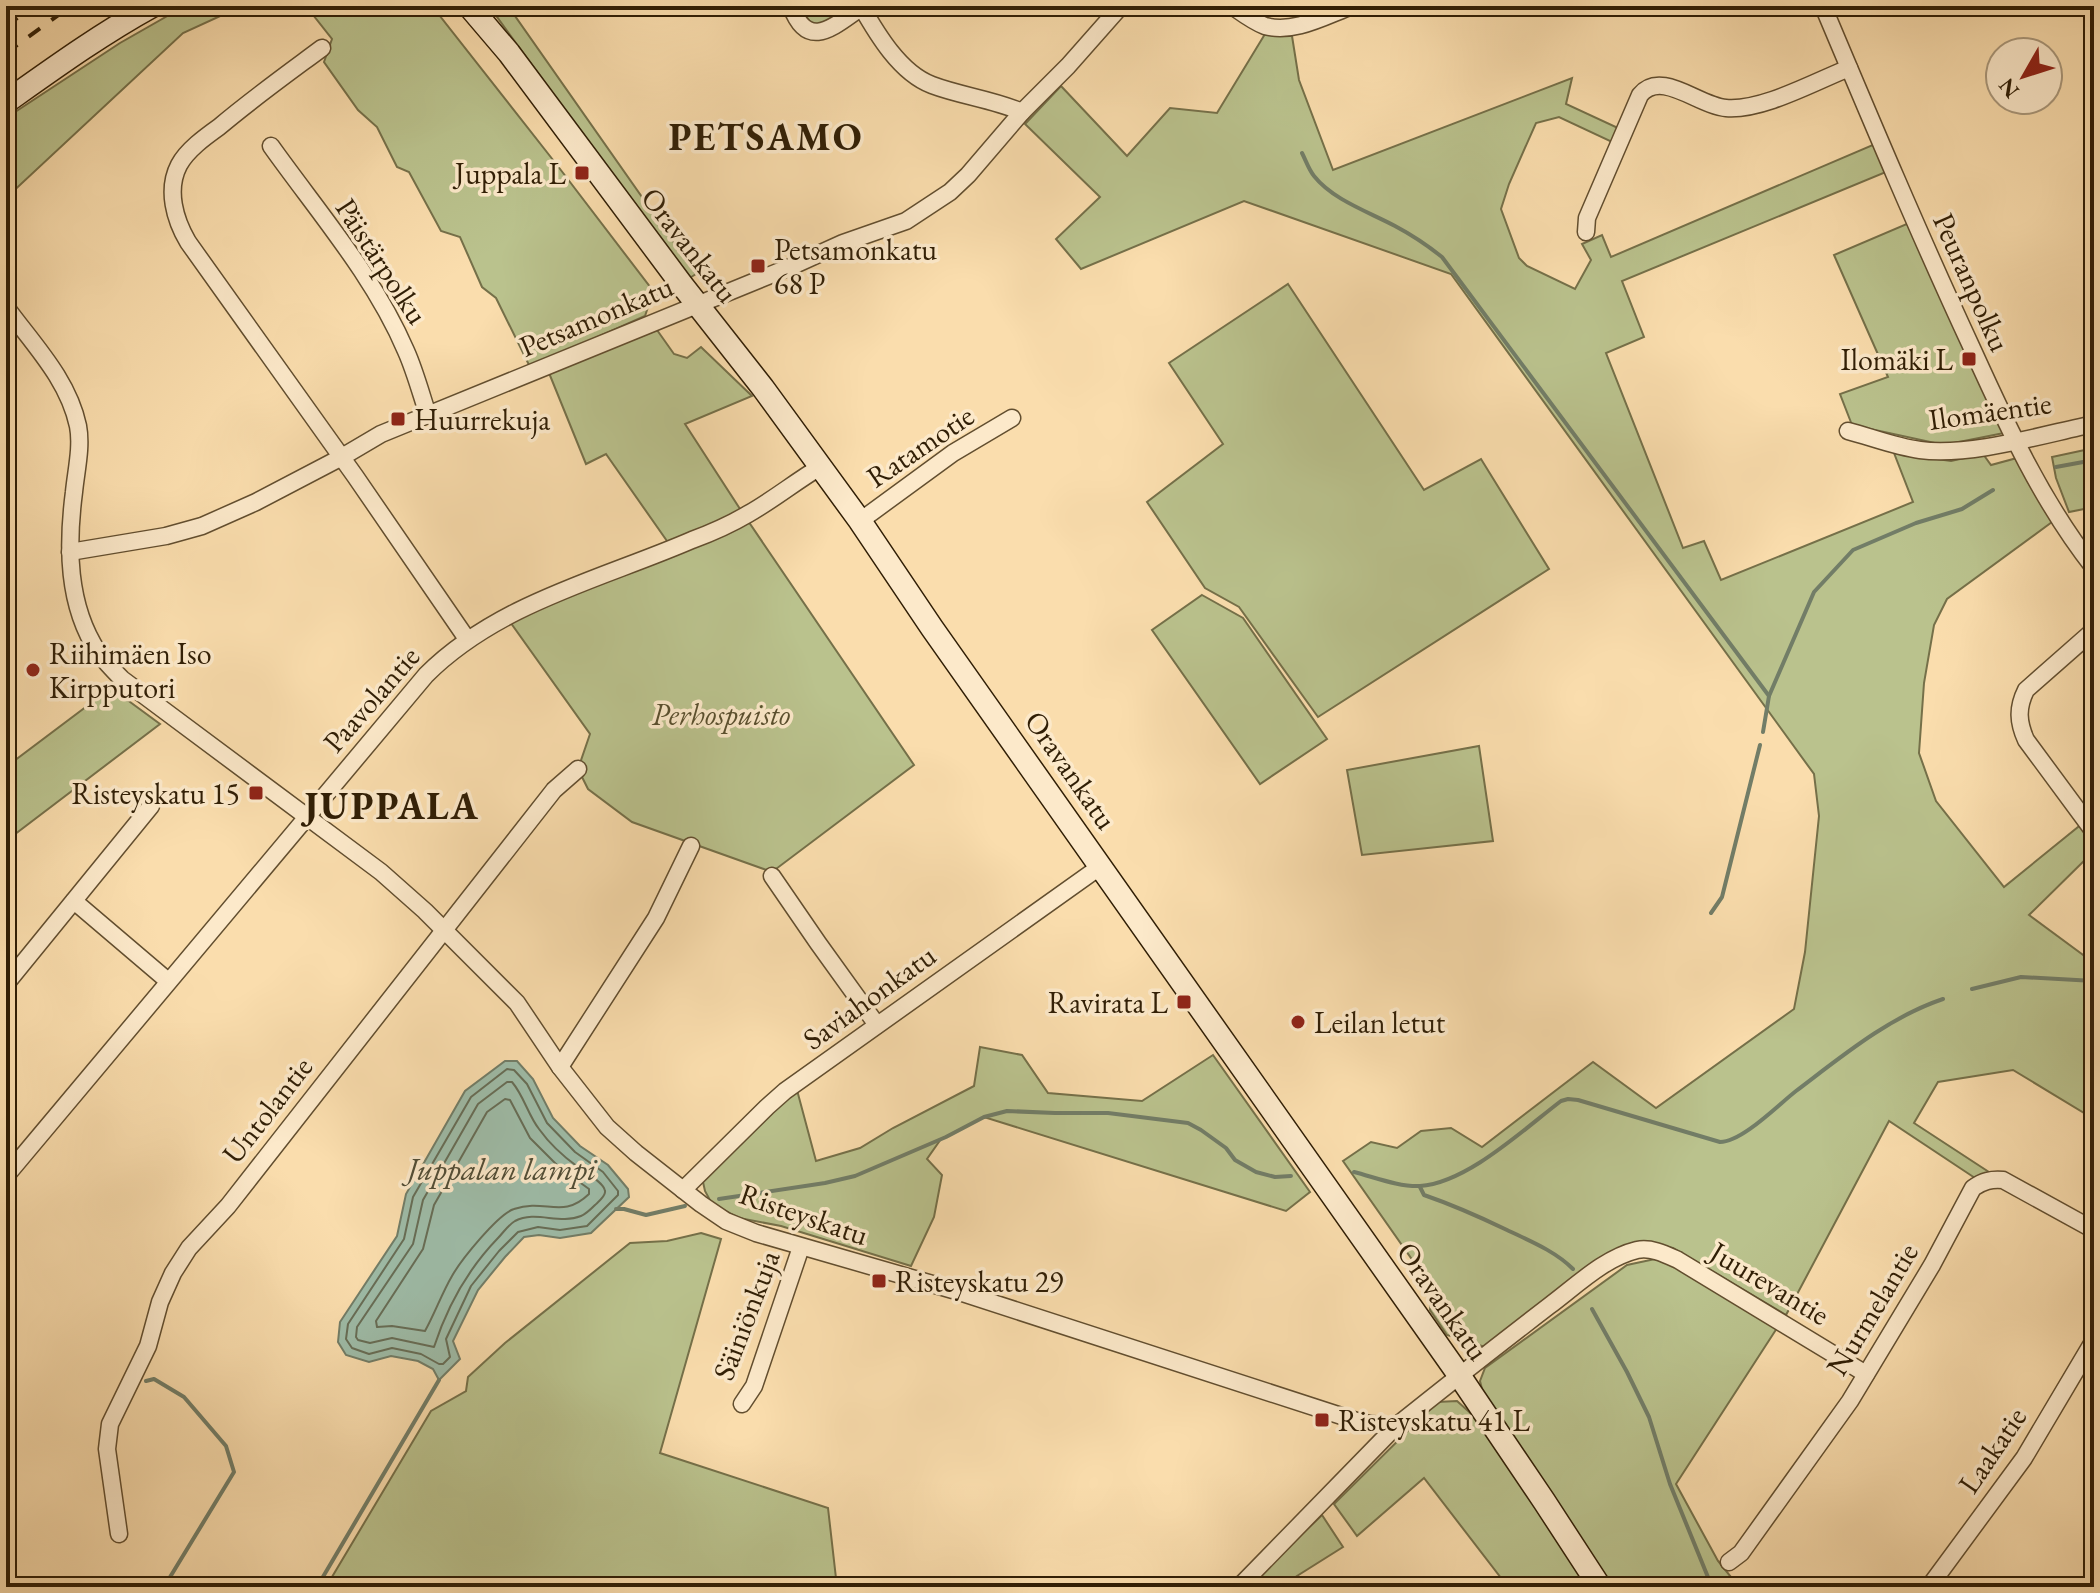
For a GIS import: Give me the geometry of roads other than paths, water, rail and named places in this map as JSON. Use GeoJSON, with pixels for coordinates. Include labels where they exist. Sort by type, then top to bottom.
{"type":"FeatureCollection","features":[{"type":"Feature","properties":{"kind":"street"},"geometry":{"type":"LineString","coordinates":[[6,102],[113,28],[152,6]]}},
{"type":"Feature","properties":{"kind":"street","name":"Oravankatu"},"geometry":{"type":"LineString","coordinates":[[469,6],[509,53],[860,521],[932,628],[1459,1375],[1600,1587]]}},
{"type":"Feature","properties":{"kind":"street"},"geometry":{"type":"LineString","coordinates":[[791,6],[803,26],[819,33],[861,7],[887,46],[913,74],[930,84],[1001,103],[1022,112]]}},
{"type":"Feature","properties":{"kind":"street","name":"Petsamonkatu"},"geometry":{"type":"LineString","coordinates":[[70,552],[166,536],[202,526],[256,502],[381,434],[843,243],[906,221],[959,184],[1121,6]]}},
{"type":"Feature","properties":{"kind":"street"},"geometry":{"type":"LineString","coordinates":[[1232,6],[1263,25],[1282,28],[1294,27],[1352,6]]}},
{"type":"Feature","properties":{"kind":"street","name":"Peuranpolku"},"geometry":{"type":"LineString","coordinates":[[1823,6],[1923,244],[2014,441],[2050,506],[2094,568]]}},
{"type":"Feature","properties":{"kind":"street"},"geometry":{"type":"LineString","coordinates":[[322,48],[200,141],[179,166],[173,200],[179,228],[467,639]]}},
{"type":"Feature","properties":{"kind":"street"},"geometry":{"type":"LineString","coordinates":[[1586,232],[1587,218],[1640,95],[1645,90],[1662,85],[1709,105],[1744,108],[1849,68]]}},
{"type":"Feature","properties":{"kind":"street","name":"Päistärpolku"},"geometry":{"type":"LineString","coordinates":[[271,146],[377,297],[406,351],[428,415]]}},
{"type":"Feature","properties":{"kind":"street","name":"Risteyskatu"},"geometry":{"type":"LineString","coordinates":[[6,307],[60,378],[74,409],[79,429],[79,452],[71,512],[72,583],[77,606],[96,650],[122,679],[381,872],[443,929],[517,1003],[560,1067],[607,1127],[636,1153],[726,1221],[756,1233],[958,1292],[1363,1423],[1395,1427]]}},
{"type":"Feature","properties":{"kind":"street","name":"Ratamotie"},"geometry":{"type":"LineString","coordinates":[[860,521],[955,451],[1012,418]]}},
{"type":"Feature","properties":{"kind":"street","name":"Ilomäentie"},"geometry":{"type":"LineString","coordinates":[[1848,431],[1920,450],[1973,448],[2094,424]]}},
{"type":"Feature","properties":{"kind":"street","name":"Paavolantie"},"geometry":{"type":"LineString","coordinates":[[6,1176],[426,675],[447,655],[498,621],[547,598],[747,515],[820,467]]}},
{"type":"Feature","properties":{"kind":"street"},"geometry":{"type":"LineString","coordinates":[[2094,630],[2026,690],[2020,702],[2019,716],[2026,740],[2094,832]]}},
{"type":"Feature","properties":{"kind":"street","name":"Untolantie"},"geometry":{"type":"LineString","coordinates":[[119,1534],[107,1449],[110,1424],[148,1346],[160,1302],[173,1273],[189,1248],[228,1206],[554,790],[578,769]]}},
{"type":"Feature","properties":{"kind":"street"},"geometry":{"type":"LineString","coordinates":[[6,984],[151,806]]}},
{"type":"Feature","properties":{"kind":"street"},"geometry":{"type":"LineString","coordinates":[[560,1067],[656,918],[691,846]]}},
{"type":"Feature","properties":{"kind":"street","name":"Saviahonkatu"},"geometry":{"type":"LineString","coordinates":[[683,1190],[785,1091],[1101,866]]}},
{"type":"Feature","properties":{"kind":"street"},"geometry":{"type":"LineString","coordinates":[[772,876],[877,1025]]}},
{"type":"Feature","properties":{"kind":"street"},"geometry":{"type":"LineString","coordinates":[[74,901],[168,981]]}},
{"type":"Feature","properties":{"kind":"street","name":"Nurmelantie"},"geometry":{"type":"LineString","coordinates":[[1729,1562],[1741,1553],[1850,1401],[1932,1265],[1973,1188],[1992,1179],[2003,1180],[2094,1230]]}},
{"type":"Feature","properties":{"kind":"street","name":"Säiniönkuja"},"geometry":{"type":"LineString","coordinates":[[742,1404],[754,1386],[801,1247]]}},
{"type":"Feature","properties":{"kind":"street","name":"Juurevantie"},"geometry":{"type":"LineString","coordinates":[[1459,1375],[1599,1268],[1623,1254],[1641,1249],[1656,1250],[1678,1260],[1866,1374]]}},
{"type":"Feature","properties":{"kind":"street","name":"Laakatie"},"geometry":{"type":"LineString","coordinates":[[1929,1587],[2024,1458],[2094,1340]]}},
{"type":"Feature","properties":{"kind":"street"},"geometry":{"type":"LineString","coordinates":[[1239,1587],[1395,1427],[1459,1375]]}},
{"type":"Feature","properties":{"kind":"water","name":"Juppalan lampi"},"geometry":{"type":"Polygon","coordinates":[[[505,1061],[517,1061],[533,1079],[553,1118],[580,1146],[608,1165],[628,1189],[629,1197],[591,1233],[560,1238],[539,1235],[524,1237],[478,1290],[453,1341],[460,1359],[439,1380],[433,1369],[418,1361],[391,1356],[369,1362],[346,1355],[338,1342],[340,1322],[397,1236],[406,1194],[465,1091],[505,1061]]]}},
{"type":"Feature","properties":{"kind":"waterway"},"geometry":{"type":"LineString","coordinates":[[1302,153],[1312,174],[1331,192],[1407,233],[1442,257],[1769,696]]}},
{"type":"Feature","properties":{"kind":"waterway"},"geometry":{"type":"LineString","coordinates":[[2056,467],[2094,460]]}},
{"type":"Feature","properties":{"kind":"waterway"},"geometry":{"type":"LineString","coordinates":[[1763,732],[1769,696],[1814,592],[1853,550],[1916,523],[1962,509],[1993,490]]}},
{"type":"Feature","properties":{"kind":"waterway"},"geometry":{"type":"LineString","coordinates":[[1711,913],[1722,897],[1760,745]]}},
{"type":"Feature","properties":{"kind":"waterway"},"geometry":{"type":"LineString","coordinates":[[1972,989],[2021,977],[2094,981]]}},
{"type":"Feature","properties":{"kind":"waterway"},"geometry":{"type":"LineString","coordinates":[[1354,1172],[1404,1185],[1438,1183],[1476,1165],[1561,1101],[1568,1099],[1720,1142],[1729,1140],[1749,1130],[1866,1039],[1904,1016],[1943,999]]}},
{"type":"Feature","properties":{"kind":"waterway"},"geometry":{"type":"LineString","coordinates":[[719,1199],[855,1176],[984,1117],[1007,1111],[1108,1113],[1188,1123],[1226,1148],[1235,1160],[1256,1172],[1275,1177],[1291,1176]]}},
{"type":"Feature","properties":{"kind":"waterway"},"geometry":{"type":"LineString","coordinates":[[1420,1187],[1424,1195],[1533,1242],[1573,1269]]}},
{"type":"Feature","properties":{"kind":"waterway"},"geometry":{"type":"LineString","coordinates":[[616,1209],[646,1215],[685,1206]]}},
{"type":"Feature","properties":{"kind":"waterway"},"geometry":{"type":"LineString","coordinates":[[1592,1309],[1649,1417],[1670,1484],[1712,1587]]}},
{"type":"Feature","properties":{"kind":"waterway"},"geometry":{"type":"LineString","coordinates":[[146,1381],[154,1379],[184,1397],[226,1446],[234,1472],[164,1587]]}},
{"type":"Feature","properties":{"kind":"waterway"},"geometry":{"type":"LineString","coordinates":[[317,1587],[439,1380]]}},
{"type":"Feature","properties":{"kind":"railway"},"geometry":{"type":"LineString","coordinates":[[6,26],[34,6]]}},
{"type":"Feature","properties":{"kind":"railway"},"geometry":{"type":"LineString","coordinates":[[6,53],[71,6]]}},
{"type":"Feature","properties":{"kind":"place","name":"Juppala L"},"geometry":{"type":"Point","coordinates":[582,173]}},
{"type":"Feature","properties":{"kind":"place","name":"Petsamonkatu 68 P"},"geometry":{"type":"Point","coordinates":[758,266]}},
{"type":"Feature","properties":{"kind":"place","name":"Ilomäki L"},"geometry":{"type":"Point","coordinates":[1969,359]}},
{"type":"Feature","properties":{"kind":"place","name":"Huurrekuja"},"geometry":{"type":"Point","coordinates":[398,419]}},
{"type":"Feature","properties":{"kind":"place","name":"Riihimäen Iso Kirpputori"},"geometry":{"type":"Point","coordinates":[33,670]}},
{"type":"Feature","properties":{"kind":"place","name":"Risteyskatu 15"},"geometry":{"type":"Point","coordinates":[256,793]}},
{"type":"Feature","properties":{"kind":"place","name":"Ravirata L"},"geometry":{"type":"Point","coordinates":[1184,1002]}},
{"type":"Feature","properties":{"kind":"place","name":"Leilan letut"},"geometry":{"type":"Point","coordinates":[1298,1022]}},
{"type":"Feature","properties":{"kind":"place","name":"Risteyskatu 29"},"geometry":{"type":"Point","coordinates":[879,1281]}},
{"type":"Feature","properties":{"kind":"place","name":"Risteyskatu 41 L"},"geometry":{"type":"Point","coordinates":[1322,1420]}},
{"type":"Feature","properties":{"kind":"district","name":"PETSAMO"},"geometry":{"type":"Point","coordinates":[766,136]}},
{"type":"Feature","properties":{"kind":"district","name":"JUPPALA"},"geometry":{"type":"Point","coordinates":[392,805]}},
{"type":"Feature","properties":{"kind":"park label","name":"Perhospuisto"},"geometry":{"type":"Point","coordinates":[721,714]}}]}
